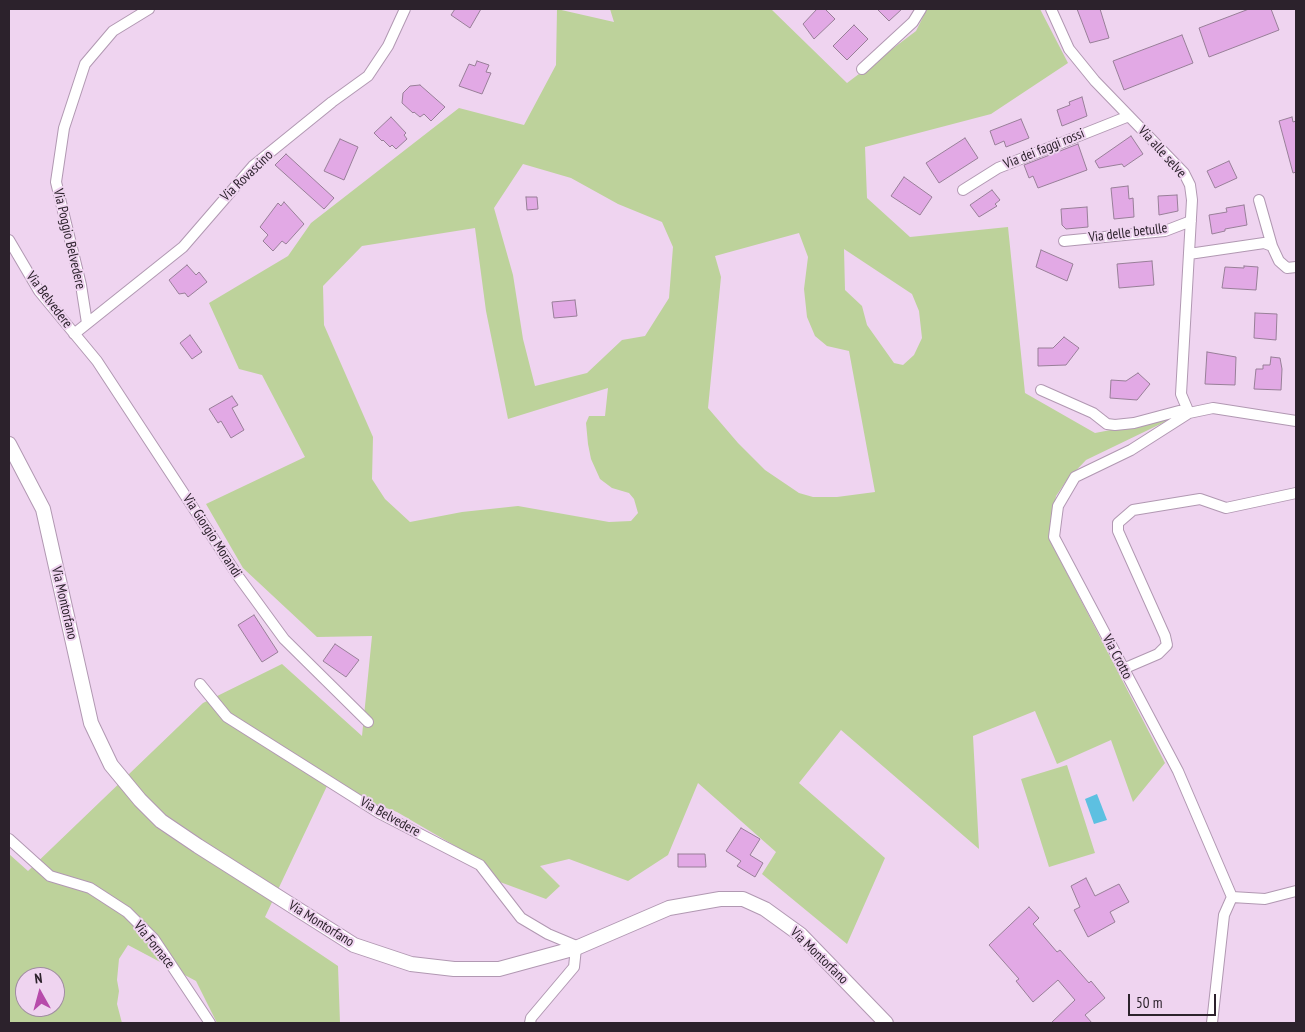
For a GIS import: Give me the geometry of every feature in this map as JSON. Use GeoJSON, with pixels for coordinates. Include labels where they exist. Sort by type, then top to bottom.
{"type":"FeatureCollection","features":[{"type":"Feature","properties":{"kind":"street","name":"Via Poggio Belvedere"},"geometry":{"type":"LineString","coordinates":[[87,323],[56,182],[64,128],[85,64],[113,31],[149,9]]}},
{"type":"Feature","properties":{"kind":"street","name":"Via Rovascino"},"geometry":{"type":"LineString","coordinates":[[74,334],[183,246],[253,166],[332,102],[368,76],[388,46],[405,9]]}},
{"type":"Feature","properties":{"kind":"street"},"geometry":{"type":"LineString","coordinates":[[862,69],[913,22],[922,9]]}},
{"type":"Feature","properties":{"kind":"street","name":"Via alle selve"},"geometry":{"type":"LineString","coordinates":[[1051,9],[1070,49],[1095,81],[1184,173],[1190,185],[1192,200],[1181,394],[1189,413]]}},
{"type":"Feature","properties":{"kind":"street","name":"Via dei faggi rossi"},"geometry":{"type":"LineString","coordinates":[[963,190],[998,168],[1129,116]]}},
{"type":"Feature","properties":{"kind":"street"},"geometry":{"type":"LineString","coordinates":[[1258,200],[1272,246],[1279,261],[1287,268],[1296,267]]}},
{"type":"Feature","properties":{"kind":"street","name":"Via delle betulle"},"geometry":{"type":"LineString","coordinates":[[1064,241],[1165,231],[1191,221]]}},
{"type":"Feature","properties":{"kind":"street","name":"Via Belvedere"},"geometry":{"type":"LineString","coordinates":[[9,240],[39,291],[74,334]]}},
{"type":"Feature","properties":{"kind":"street"},"geometry":{"type":"LineString","coordinates":[[1189,254],[1264,243],[1272,246]]}},
{"type":"Feature","properties":{"kind":"street","name":"Via Giorgio Morandi"},"geometry":{"type":"LineString","coordinates":[[74,334],[97,361],[238,576],[284,639],[368,722]]}},
{"type":"Feature","properties":{"kind":"street"},"geometry":{"type":"LineString","coordinates":[[1041,390],[1093,413],[1107,424],[1115,425],[1134,423],[1179,411],[1189,413],[1214,408],[1270,415],[1296,421]]}},
{"type":"Feature","properties":{"kind":"street","name":"Via Crotto"},"geometry":{"type":"LineString","coordinates":[[1189,413],[1131,450],[1075,477],[1058,506],[1054,537],[1178,771],[1232,897]]}},
{"type":"Feature","properties":{"kind":"street","name":"Via Montorfano"},"geometry":{"type":"LineString","coordinates":[[9,444],[43,509],[91,723],[111,765],[140,800],[161,821],[354,946],[412,964],[454,969],[499,969],[577,948],[669,908],[720,899],[743,899],[765,909],[801,935],[886,1023]]}},
{"type":"Feature","properties":{"kind":"street"},"geometry":{"type":"LineString","coordinates":[[1123,669],[1158,654],[1167,645],[1165,636],[1118,531],[1118,522],[1133,510],[1200,499],[1226,508],[1296,493]]}},
{"type":"Feature","properties":{"kind":"street","name":"Via Belvedere"},"geometry":{"type":"LineString","coordinates":[[200,684],[226,716],[379,813],[480,864],[521,918],[577,948]]}},
{"type":"Feature","properties":{"kind":"street","name":"Via Fornace"},"geometry":{"type":"LineString","coordinates":[[9,839],[28,859],[50,876],[90,888],[127,912],[154,939],[210,1023]]}},
{"type":"Feature","properties":{"kind":"street"},"geometry":{"type":"LineString","coordinates":[[1212,1023],[1224,914],[1232,897],[1265,899],[1296,891]]}},
{"type":"Feature","properties":{"kind":"street"},"geometry":{"type":"LineString","coordinates":[[530,1023],[531,1018],[574,967],[577,948]]}},
{"type":"Feature","properties":{"kind":"green space"},"geometry":{"type":"Polygon","coordinates":[[[557,9],[614,22],[610,9],[771,9],[847,83],[916,31],[927,9],[1040,9],[1068,63],[991,114],[865,147],[867,198],[910,237],[1008,227],[1025,393],[1095,433],[1173,418],[1086,460],[1067,480],[1056,496],[1050,535],[1054,548],[1165,763],[1133,802],[1111,740],[1057,764],[1035,711],[973,736],[979,849],[841,730],[799,783],[885,858],[847,944],[762,874],[776,852],[698,783],[668,855],[628,881],[569,859],[540,866],[560,886],[546,899],[481,875],[457,847],[397,812],[327,786],[265,917],[338,966],[340,1023],[217,1023],[196,981],[128,945],[119,959],[117,980],[119,991],[117,1004],[122,1023],[9,1023],[9,854],[28,871],[203,703],[282,664],[362,736],[372,636],[317,637],[243,568],[206,504],[305,457],[262,375],[239,369],[209,303],[288,256],[311,223],[459,108],[524,125],[556,65],[557,9]],[[523,164],[494,208],[513,275],[523,339],[535,386],[587,373],[622,340],[645,336],[669,298],[673,247],[662,222],[618,204],[571,178],[523,164]],[[475,228],[362,246],[323,286],[324,325],[373,437],[372,479],[385,499],[410,522],[462,512],[518,506],[609,522],[631,521],[638,513],[634,499],[629,493],[612,488],[600,479],[591,459],[588,444],[586,423],[589,416],[605,416],[608,388],[508,419],[486,311],[475,228]],[[799,233],[715,256],[721,277],[708,408],[738,443],[765,470],[799,493],[813,497],[837,497],[875,492],[849,351],[827,346],[815,336],[807,317],[804,289],[808,257],[799,233]],[[844,249],[845,290],[862,306],[867,325],[894,363],[903,365],[914,355],[922,338],[919,311],[912,294],[844,249]]]}},
{"type":"Feature","properties":{"kind":"green space"},"geometry":{"type":"Polygon","coordinates":[[[1067,765],[1095,853],[1049,867],[1021,779],[1067,765]]]}},
{"type":"Feature","properties":{"kind":"water"},"geometry":{"type":"Polygon","coordinates":[[[1097,794],[1107,820],[1094,824],[1085,799],[1097,794]]]}},
{"type":"Feature","properties":{"kind":"building"},"geometry":{"type":"Polygon","coordinates":[[[455,9],[481,9],[470,28],[451,15],[455,9]]]}},
{"type":"Feature","properties":{"kind":"building"},"geometry":{"type":"Polygon","coordinates":[[[817,9],[825,9],[835,19],[814,39],[803,24],[817,9]]]}},
{"type":"Feature","properties":{"kind":"building"},"geometry":{"type":"Polygon","coordinates":[[[877,9],[902,9],[889,21],[877,9]]]}},
{"type":"Feature","properties":{"kind":"building"},"geometry":{"type":"Polygon","coordinates":[[[1077,9],[1100,9],[1109,38],[1090,43],[1077,9]]]}},
{"type":"Feature","properties":{"kind":"building"},"geometry":{"type":"Polygon","coordinates":[[[1249,9],[1271,9],[1279,30],[1209,57],[1199,28],[1249,9]]]}},
{"type":"Feature","properties":{"kind":"building"},"geometry":{"type":"Polygon","coordinates":[[[854,25],[868,39],[847,60],[833,46],[854,25]]]}},
{"type":"Feature","properties":{"kind":"building"},"geometry":{"type":"Polygon","coordinates":[[[1182,35],[1193,63],[1124,90],[1113,61],[1182,35]]]}},
{"type":"Feature","properties":{"kind":"building"},"geometry":{"type":"Polygon","coordinates":[[[477,61],[489,65],[486,72],[491,73],[482,94],[459,86],[469,64],[475,66],[477,61]]]}},
{"type":"Feature","properties":{"kind":"building"},"geometry":{"type":"Polygon","coordinates":[[[420,85],[445,107],[431,121],[424,114],[420,117],[413,113],[402,103],[403,93],[410,86],[420,85]]]}},
{"type":"Feature","properties":{"kind":"building"},"geometry":{"type":"Polygon","coordinates":[[[1082,97],[1087,116],[1062,126],[1057,110],[1070,105],[1069,102],[1082,97]]]}},
{"type":"Feature","properties":{"kind":"building"},"geometry":{"type":"Polygon","coordinates":[[[391,117],[406,133],[404,135],[407,139],[396,149],[392,145],[390,147],[374,133],[391,117]]]}},
{"type":"Feature","properties":{"kind":"building"},"geometry":{"type":"Polygon","coordinates":[[[1292,117],[1293,122],[1296,121],[1296,172],[1293,173],[1279,121],[1292,117]]]}},
{"type":"Feature","properties":{"kind":"building"},"geometry":{"type":"Polygon","coordinates":[[[1021,119],[1029,138],[1006,147],[1004,141],[995,145],[990,131],[1021,119]]]}},
{"type":"Feature","properties":{"kind":"building"},"geometry":{"type":"Polygon","coordinates":[[[1131,136],[1143,154],[1124,167],[1122,164],[1099,168],[1095,161],[1131,136]]]}},
{"type":"Feature","properties":{"kind":"building"},"geometry":{"type":"Polygon","coordinates":[[[965,138],[978,158],[939,183],[926,163],[965,138]]]}},
{"type":"Feature","properties":{"kind":"building"},"geometry":{"type":"Polygon","coordinates":[[[340,139],[358,147],[344,180],[324,171],[340,139]]]}},
{"type":"Feature","properties":{"kind":"building"},"geometry":{"type":"Polygon","coordinates":[[[1078,144],[1087,170],[1038,188],[1033,176],[1029,178],[1024,165],[1078,144]]]}},
{"type":"Feature","properties":{"kind":"building"},"geometry":{"type":"Polygon","coordinates":[[[286,154],[334,198],[324,209],[275,165],[286,154]]]}},
{"type":"Feature","properties":{"kind":"building"},"geometry":{"type":"Polygon","coordinates":[[[1229,161],[1237,178],[1215,188],[1207,171],[1229,161]]]}},
{"type":"Feature","properties":{"kind":"building"},"geometry":{"type":"Polygon","coordinates":[[[904,177],[932,197],[920,215],[891,196],[904,177]]]}},
{"type":"Feature","properties":{"kind":"building"},"geometry":{"type":"Polygon","coordinates":[[[1128,186],[1129,199],[1133,198],[1134,217],[1114,219],[1111,188],[1128,186]]]}},
{"type":"Feature","properties":{"kind":"building"},"geometry":{"type":"Polygon","coordinates":[[[992,190],[1000,200],[995,204],[997,206],[979,217],[970,205],[992,190]]]}},
{"type":"Feature","properties":{"kind":"building"},"geometry":{"type":"Polygon","coordinates":[[[1177,195],[1178,211],[1159,215],[1158,196],[1177,195]]]}},
{"type":"Feature","properties":{"kind":"building"},"geometry":{"type":"Polygon","coordinates":[[[526,197],[537,197],[538,209],[527,210],[526,197]]]}},
{"type":"Feature","properties":{"kind":"building"},"geometry":{"type":"Polygon","coordinates":[[[284,202],[304,224],[286,244],[282,241],[273,251],[263,241],[268,235],[260,227],[278,203],[281,206],[284,202]]]}},
{"type":"Feature","properties":{"kind":"building"},"geometry":{"type":"Polygon","coordinates":[[[1244,205],[1247,225],[1225,229],[1225,231],[1212,234],[1209,215],[1227,212],[1226,208],[1244,205]]]}},
{"type":"Feature","properties":{"kind":"building"},"geometry":{"type":"Polygon","coordinates":[[[1087,207],[1088,227],[1066,229],[1062,225],[1061,209],[1087,207]]]}},
{"type":"Feature","properties":{"kind":"building"},"geometry":{"type":"Polygon","coordinates":[[[1041,250],[1073,264],[1067,281],[1036,267],[1041,250]]]}},
{"type":"Feature","properties":{"kind":"building"},"geometry":{"type":"Polygon","coordinates":[[[1152,261],[1154,285],[1119,288],[1117,264],[1152,261]]]}},
{"type":"Feature","properties":{"kind":"building"},"geometry":{"type":"Polygon","coordinates":[[[187,265],[196,275],[199,272],[207,282],[188,297],[185,293],[179,294],[169,280],[187,265]]]}},
{"type":"Feature","properties":{"kind":"building"},"geometry":{"type":"Polygon","coordinates":[[[1244,266],[1258,267],[1256,290],[1222,288],[1225,267],[1244,268],[1244,266]]]}},
{"type":"Feature","properties":{"kind":"building"},"geometry":{"type":"Polygon","coordinates":[[[575,300],[577,316],[554,318],[552,302],[575,300]]]}},
{"type":"Feature","properties":{"kind":"building"},"geometry":{"type":"Polygon","coordinates":[[[1255,313],[1277,314],[1276,340],[1254,338],[1255,313]]]}},
{"type":"Feature","properties":{"kind":"building"},"geometry":{"type":"Polygon","coordinates":[[[190,335],[202,352],[192,359],[180,343],[190,335]]]}},
{"type":"Feature","properties":{"kind":"building"},"geometry":{"type":"Polygon","coordinates":[[[1064,337],[1079,348],[1066,365],[1038,366],[1038,348],[1053,348],[1064,337]]]}},
{"type":"Feature","properties":{"kind":"building"},"geometry":{"type":"Polygon","coordinates":[[[1207,352],[1236,357],[1235,385],[1205,384],[1207,352]]]}},
{"type":"Feature","properties":{"kind":"building"},"geometry":{"type":"Polygon","coordinates":[[[1271,357],[1280,358],[1282,369],[1281,390],[1254,389],[1256,369],[1263,369],[1263,365],[1270,365],[1271,357]]]}},
{"type":"Feature","properties":{"kind":"building"},"geometry":{"type":"Polygon","coordinates":[[[1138,373],[1150,384],[1137,400],[1110,398],[1111,380],[1126,381],[1138,373]]]}},
{"type":"Feature","properties":{"kind":"building"},"geometry":{"type":"Polygon","coordinates":[[[232,396],[238,405],[232,408],[244,430],[231,438],[221,421],[218,423],[209,409],[232,396]]]}},
{"type":"Feature","properties":{"kind":"building"},"geometry":{"type":"Polygon","coordinates":[[[254,615],[278,652],[262,662],[238,625],[254,615]]]}},
{"type":"Feature","properties":{"kind":"building"},"geometry":{"type":"Polygon","coordinates":[[[335,644],[359,660],[346,677],[323,661],[335,644]]]}},
{"type":"Feature","properties":{"kind":"building"},"geometry":{"type":"Polygon","coordinates":[[[741,828],[760,839],[750,855],[763,863],[755,877],[737,866],[741,861],[726,851],[741,828]]]}},
{"type":"Feature","properties":{"kind":"building"},"geometry":{"type":"Polygon","coordinates":[[[678,854],[705,854],[706,867],[678,867],[678,854]]]}},
{"type":"Feature","properties":{"kind":"building"},"geometry":{"type":"Polygon","coordinates":[[[1086,878],[1095,896],[1119,884],[1129,902],[1110,912],[1115,922],[1088,937],[1074,910],[1080,907],[1071,886],[1086,878]]]}},
{"type":"Feature","properties":{"kind":"building"},"geometry":{"type":"Polygon","coordinates":[[[1029,907],[1039,918],[1033,924],[1057,952],[1060,950],[1105,998],[1085,1015],[1092,1023],[1051,1023],[1075,1000],[1058,980],[1033,1002],[1016,981],[1019,979],[989,945],[1029,907]]]}}]}
